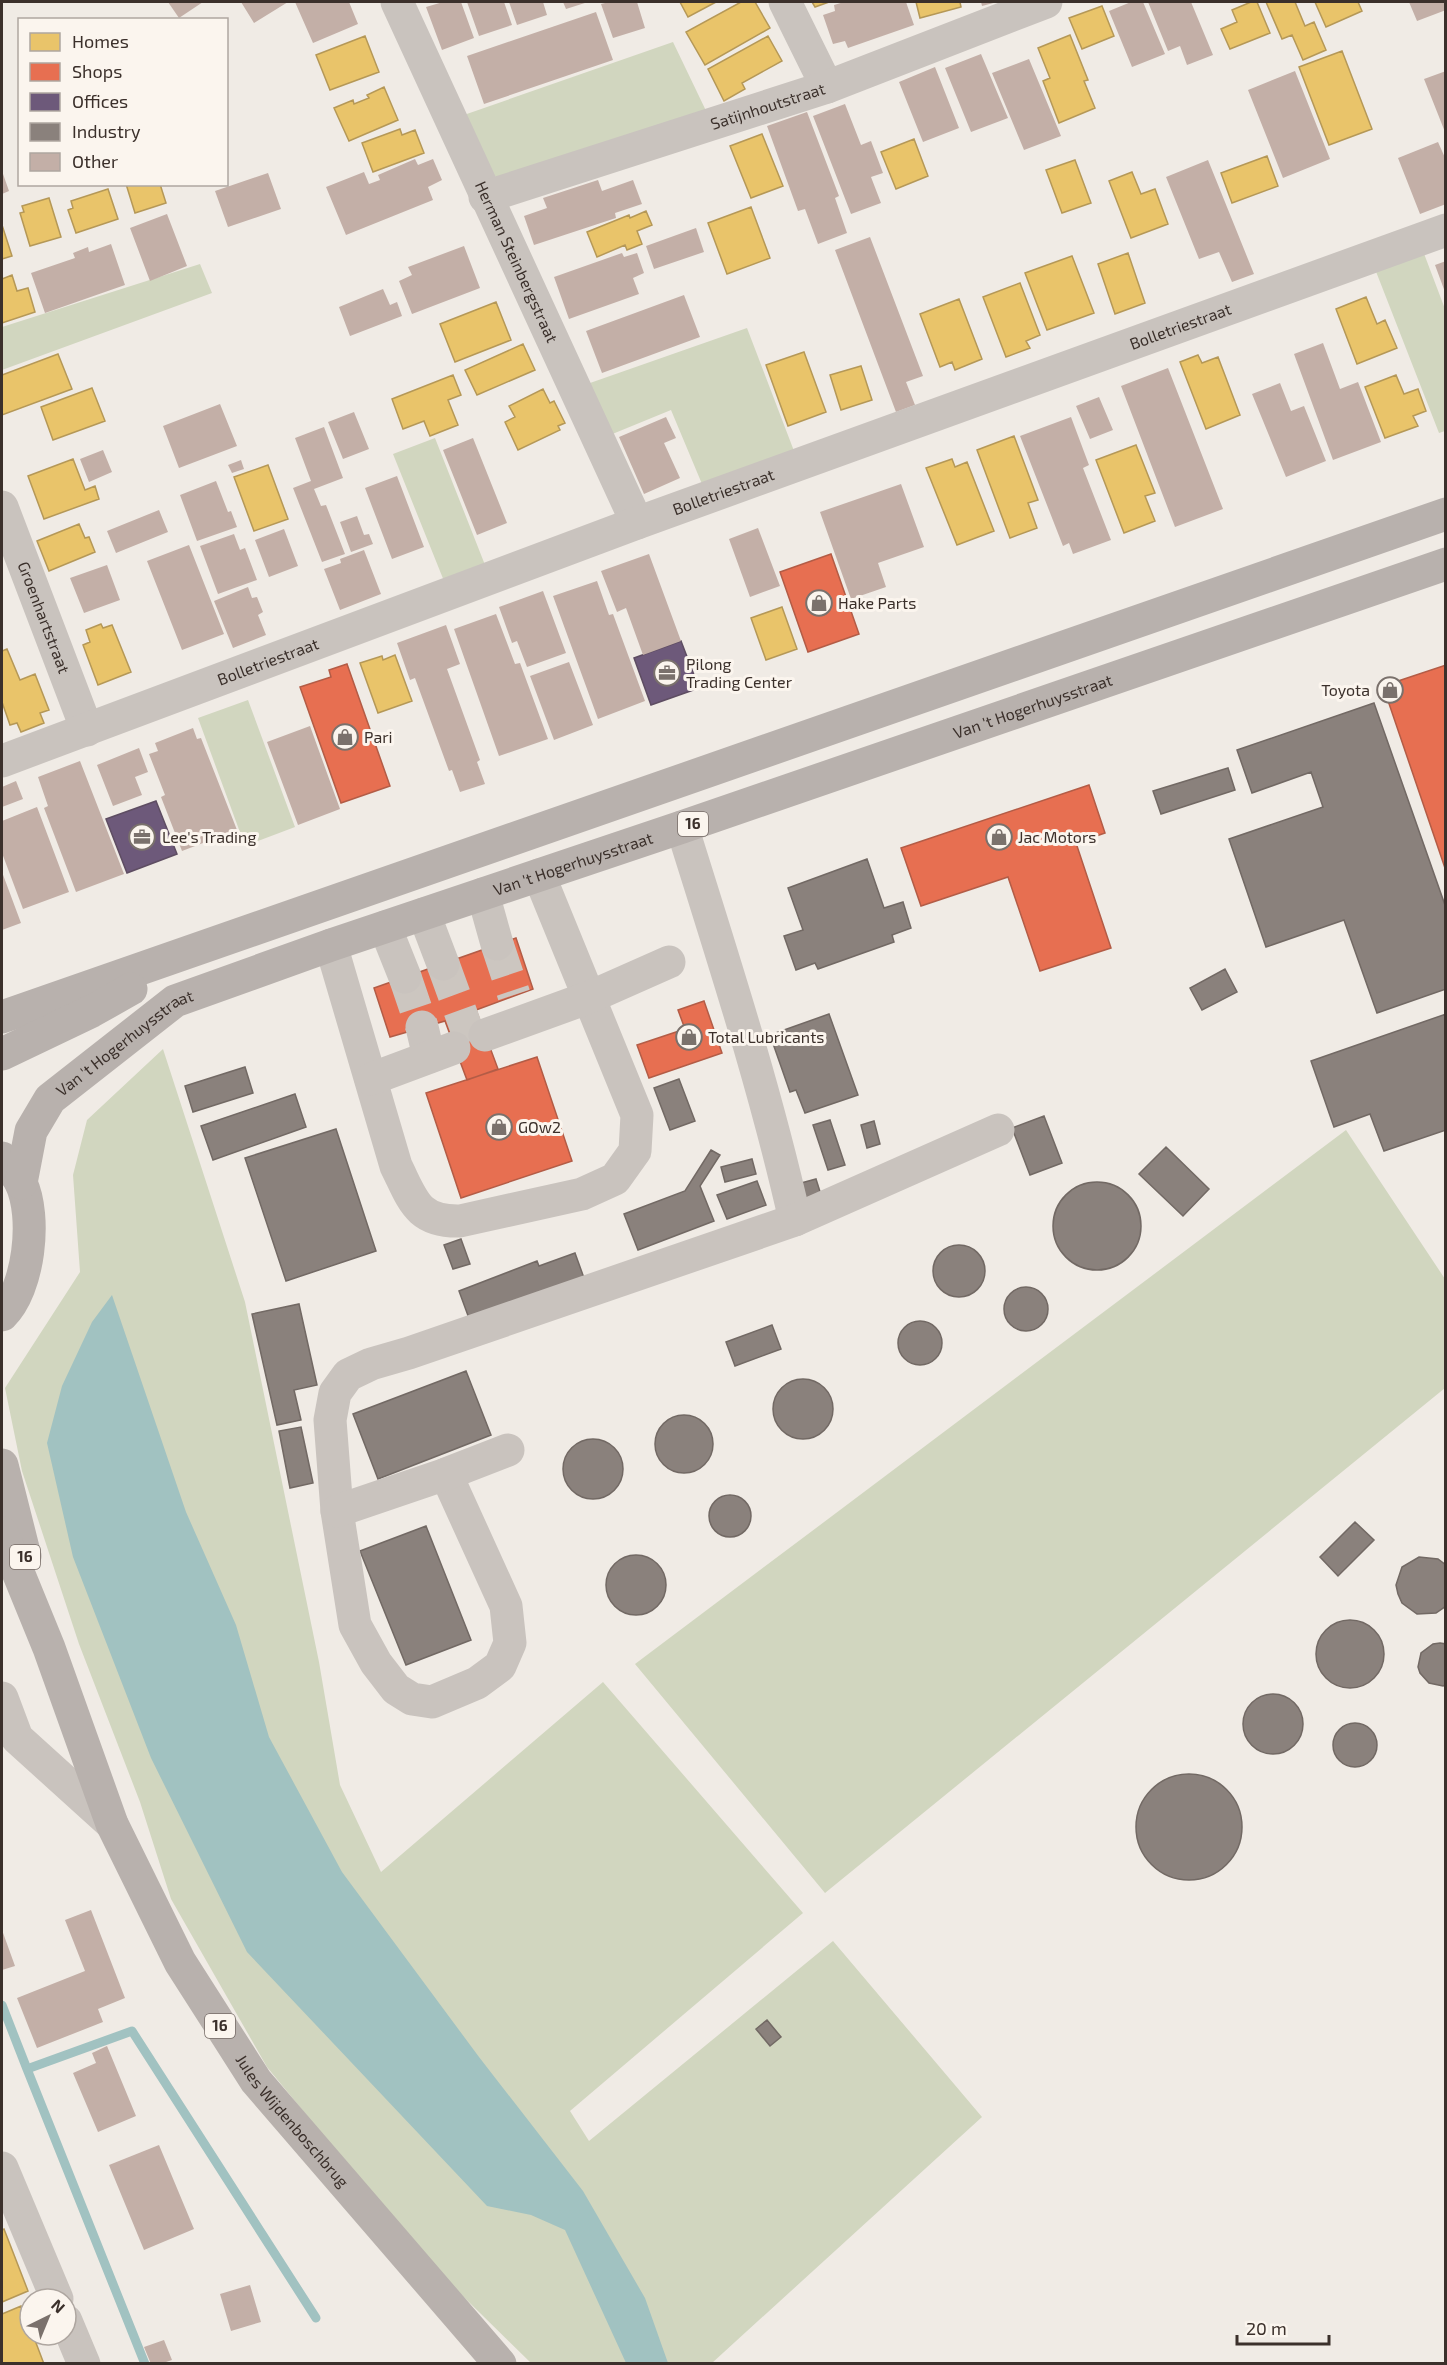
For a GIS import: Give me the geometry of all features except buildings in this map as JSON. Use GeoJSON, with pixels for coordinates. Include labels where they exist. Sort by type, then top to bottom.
{"type":"FeatureCollection","features":[{"type":"Feature","properties":{"kind":"main road"},"geometry":{"type":"LineString","coordinates":[[2,1017],[1446,514]]}},
{"type":"Feature","properties":{"kind":"main road","name":"Van 't Hogerhuysstraat"},"geometry":{"type":"LineString","coordinates":[[21,1183],[32,1131],[50,1099],[175,1001],[331,945],[682,827],[1446,564]]}},
{"type":"Feature","properties":{"kind":"main road"},"geometry":{"type":"LineString","coordinates":[[2,1054],[92,1011],[201,949]]}},
{"type":"Feature","properties":{"kind":"main road","name":"16"},"geometry":{"type":"LineString","coordinates":[[2,1158],[21,1183],[30,1242],[23,1279],[2,1315]]}},
{"type":"Feature","properties":{"kind":"main road","name":"Jules Wijdenboschbrug"},"geometry":{"type":"LineString","coordinates":[[2,1465],[49,1648]]}},
{"type":"Feature","properties":{"kind":"main road","name":"Jules Wijdenboschbrug"},"geometry":{"type":"LineString","coordinates":[[2,1533],[49,1648],[112,1824],[180,1962],[256,2081],[493,2355]]}},
{"type":"Feature","properties":{"kind":"street","name":"Herman Steinbergstraat"},"geometry":{"type":"LineString","coordinates":[[397,2],[637,523]]}},
{"type":"Feature","properties":{"kind":"street"},"geometry":{"type":"LineString","coordinates":[[785,2],[827,87]]}},
{"type":"Feature","properties":{"kind":"street","name":"Satijnhoutstraat"},"geometry":{"type":"LineString","coordinates":[[485,197],[827,87],[1046,2]]}},
{"type":"Feature","properties":{"kind":"street","name":"Bolletriestraat"},"geometry":{"type":"LineString","coordinates":[[2,761],[637,523],[1446,230]]}},
{"type":"Feature","properties":{"kind":"street","name":"Groenhartstraat"},"geometry":{"type":"LineString","coordinates":[[2,507],[87,730]]}},
{"type":"Feature","properties":{"kind":"street"},"geometry":{"type":"LineString","coordinates":[[682,827],[760,1078],[795,1220]]}},
{"type":"Feature","properties":{"kind":"street"},"geometry":{"type":"LineString","coordinates":[[331,945],[396,1166],[412,1198],[426,1216],[444,1221],[460,1221],[582,1194],[615,1179],[635,1151],[637,1115],[540,875]]}},
{"type":"Feature","properties":{"kind":"street"},"geometry":{"type":"LineString","coordinates":[[483,894],[497,944]]}},
{"type":"Feature","properties":{"kind":"street"},"geometry":{"type":"LineString","coordinates":[[424,914],[443,964]]}},
{"type":"Feature","properties":{"kind":"street"},"geometry":{"type":"LineString","coordinates":[[385,927],[405,977]]}},
{"type":"Feature","properties":{"kind":"street"},"geometry":{"type":"LineString","coordinates":[[485,1035],[518,1009],[590,997],[669,962]]}},
{"type":"Feature","properties":{"kind":"street"},"geometry":{"type":"LineString","coordinates":[[371,1079],[435,1044]]}},
{"type":"Feature","properties":{"kind":"street"},"geometry":{"type":"LineString","coordinates":[[446,1474],[507,1606],[510,1643],[500,1666],[485,1678],[432,1702],[412,1699],[396,1689],[375,1663],[355,1624],[337,1511],[330,1420],[335,1393],[348,1376],[371,1364],[795,1220],[998,1130]]}},
{"type":"Feature","properties":{"kind":"street"},"geometry":{"type":"LineString","coordinates":[[337,1511],[508,1450]]}},
{"type":"Feature","properties":{"kind":"street"},"geometry":{"type":"LineString","coordinates":[[2,1698],[17,1738],[112,1824]]}},
{"type":"Feature","properties":{"kind":"street"},"geometry":{"type":"LineString","coordinates":[[2,2168],[52,2287]]}},
{"type":"Feature","properties":{"kind":"street"},"geometry":{"type":"LineString","coordinates":[[77,2347],[84,2364]]}},
{"type":"Feature","properties":{"kind":"green space"},"geometry":{"type":"Polygon","coordinates":[[[673,42],[709,117],[504,182],[493,175],[461,116],[673,42]]]}},
{"type":"Feature","properties":{"kind":"green space"},"geometry":{"type":"Polygon","coordinates":[[[1423,251],[1445,309],[1445,431],[1439,433],[1375,269],[1423,251]]]}},
{"type":"Feature","properties":{"kind":"green space"},"geometry":{"type":"Polygon","coordinates":[[[200,264],[212,293],[2,370],[2,327],[200,264]]]}},
{"type":"Feature","properties":{"kind":"green space"},"geometry":{"type":"Polygon","coordinates":[[[747,328],[794,451],[702,484],[671,410],[610,435],[590,383],[747,328]]]}},
{"type":"Feature","properties":{"kind":"green space"},"geometry":{"type":"Polygon","coordinates":[[[435,438],[487,570],[446,586],[393,454],[435,438]]]}},
{"type":"Feature","properties":{"kind":"green space"},"geometry":{"type":"Polygon","coordinates":[[[248,700],[295,827],[245,846],[198,718],[248,700]]]}},
{"type":"Feature","properties":{"kind":"green space"},"geometry":{"type":"Polygon","coordinates":[[[163,1049],[245,1302],[319,1662],[340,1785],[381,1872],[603,1682],[803,1913],[570,2111],[589,2141],[833,1941],[982,2117],[712,2363],[531,2363],[424,2258],[267,2067],[171,1899],[140,1802],[79,1644],[22,1471],[5,1388],[80,1272],[73,1175],[87,1120],[163,1049]]]}},
{"type":"Feature","properties":{"kind":"green space"},"geometry":{"type":"Polygon","coordinates":[[[1346,1130],[1445,1279],[1445,1388],[825,1893],[635,1664],[1346,1130]]]}},
{"type":"Feature","properties":{"kind":"water"},"geometry":{"type":"Polygon","coordinates":[[[112,1295],[186,1512],[236,1625],[269,1737],[342,1872],[479,2057],[583,2191],[645,2298],[668,2363],[626,2363],[565,2230],[531,2215],[487,2206],[247,1952],[151,1758],[73,1557],[47,1443],[62,1386],[92,1322],[112,1295]]]}},
{"type":"Feature","properties":{"kind":"waterway"},"geometry":{"type":"LineString","coordinates":[[2,2005],[27,2069]]}},
{"type":"Feature","properties":{"kind":"waterway"},"geometry":{"type":"LineString","coordinates":[[145,2364],[27,2069],[132,2031],[316,2318]]}},
{"type":"Feature","properties":{"kind":"tunnel"},"geometry":{"type":"LineString","coordinates":[[497,944],[514,995]]}},
{"type":"Feature","properties":{"kind":"tunnel"},"geometry":{"type":"LineString","coordinates":[[443,964],[471,1041]]}},
{"type":"Feature","properties":{"kind":"tunnel"},"geometry":{"type":"LineString","coordinates":[[405,977],[422,1027]]}},
{"type":"Feature","properties":{"kind":"place","name":"Hake Parts"},"geometry":{"type":"Point","coordinates":[819,603]}},
{"type":"Feature","properties":{"kind":"place","name":"Pilong Trading Center"},"geometry":{"type":"Point","coordinates":[667,673]}},
{"type":"Feature","properties":{"kind":"place","name":"Toyota"},"geometry":{"type":"Point","coordinates":[1390,690]}},
{"type":"Feature","properties":{"kind":"place","name":"Pari"},"geometry":{"type":"Point","coordinates":[345,737]}},
{"type":"Feature","properties":{"kind":"place","name":"Lee's Trading"},"geometry":{"type":"Point","coordinates":[142,837]}},
{"type":"Feature","properties":{"kind":"place","name":"Jac Motors"},"geometry":{"type":"Point","coordinates":[999,837]}},
{"type":"Feature","properties":{"kind":"place","name":"Total Lubricants"},"geometry":{"type":"Point","coordinates":[689,1037]}},
{"type":"Feature","properties":{"kind":"place","name":"GOw2"},"geometry":{"type":"Point","coordinates":[499,1127]}}]}
